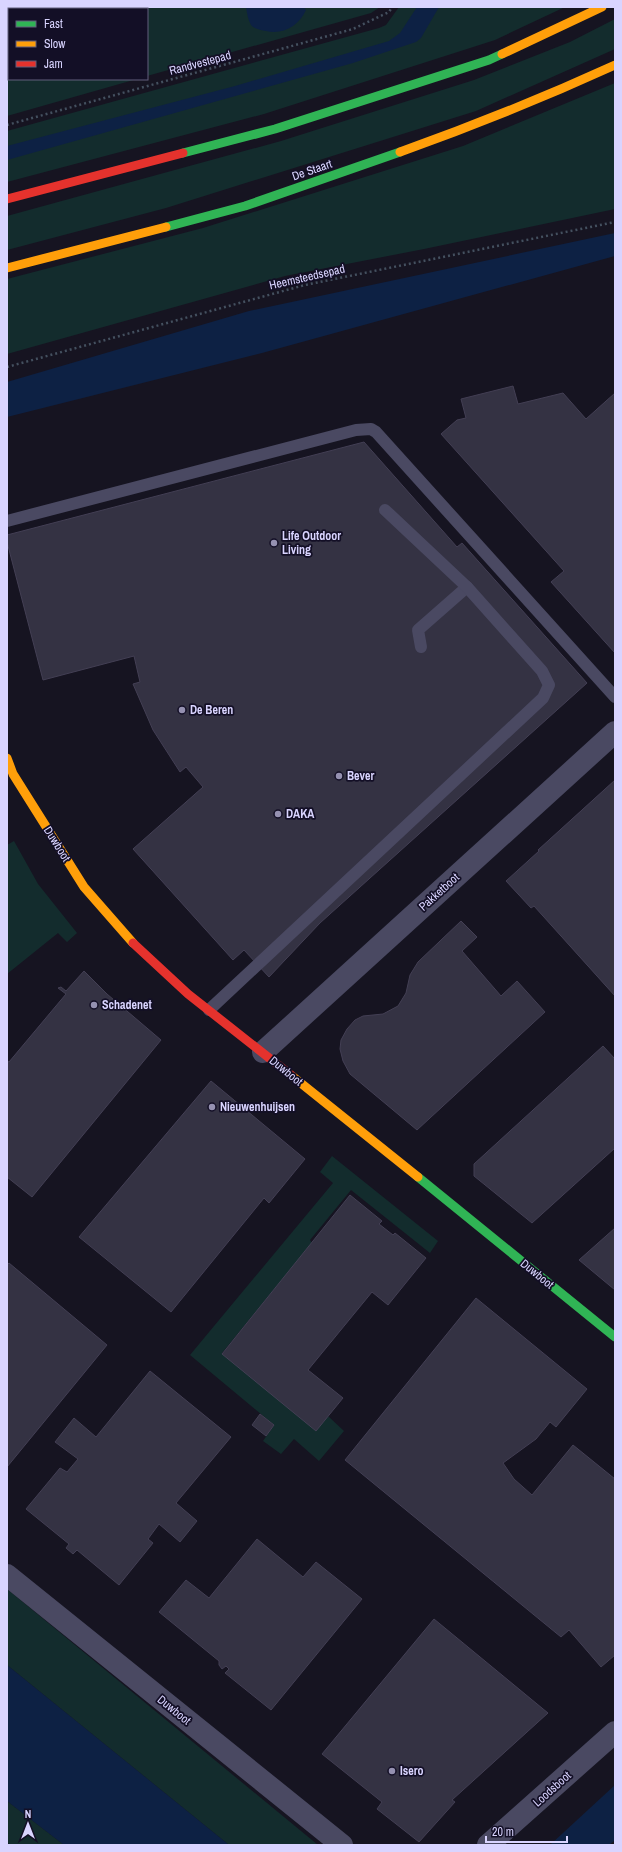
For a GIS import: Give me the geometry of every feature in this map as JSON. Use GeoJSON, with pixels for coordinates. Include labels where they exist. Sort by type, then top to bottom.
{"type":"FeatureCollection","features":[{"type":"Feature","properties":{"kind":"main road"},"geometry":{"type":"LineString","coordinates":[[7,199],[275,129],[489,60],[602,7]]}},
{"type":"Feature","properties":{"kind":"main road","name":"De Staart"},"geometry":{"type":"LineString","coordinates":[[7,268],[245,206],[440,138],[553,93],[615,65]]}},
{"type":"Feature","properties":{"kind":"main road","name":"Duwboot"},"geometry":{"type":"LineString","coordinates":[[7,758],[13,774],[84,887],[125,936],[188,994],[263,1052],[615,1337]]}},
{"type":"Feature","properties":{"kind":"street","name":"Pakketboot"},"geometry":{"type":"LineString","coordinates":[[263,1052],[615,732]]}},
{"type":"Feature","properties":{"kind":"street","name":"Duwboot"},"geometry":{"type":"LineString","coordinates":[[7,1575],[342,1845]]}},
{"type":"Feature","properties":{"kind":"street","name":"Loodsboot"},"geometry":{"type":"LineString","coordinates":[[488,1845],[615,1732]]}},
{"type":"Feature","properties":{"kind":"lane"},"geometry":{"type":"LineString","coordinates":[[7,521],[356,430],[371,428],[615,697]]}},
{"type":"Feature","properties":{"kind":"lane"},"geometry":{"type":"LineString","coordinates":[[209,1010],[543,698],[549,685],[542,671],[467,587],[385,510]]}},
{"type":"Feature","properties":{"kind":"lane"},"geometry":{"type":"LineString","coordinates":[[421,647],[418,630],[467,587]]}},
{"type":"Feature","properties":{"kind":"path","name":"Randvestepad"},"geometry":{"type":"LineString","coordinates":[[7,125],[353,29],[389,12],[392,7]]}},
{"type":"Feature","properties":{"kind":"path","name":"Heemsteedsepad"},"geometry":{"type":"LineString","coordinates":[[7,367],[305,285],[615,222]]}},
{"type":"Feature","properties":{"kind":"green space"},"geometry":{"type":"Polygon","coordinates":[[[7,7],[380,7],[371,13],[148,76],[148,8],[8,8],[8,80],[133,80],[7,116],[7,7]]]}},
{"type":"Feature","properties":{"kind":"green space"},"geometry":{"type":"Polygon","coordinates":[[[399,7],[565,7],[495,40],[264,114],[7,182],[7,131],[379,28],[386,25],[399,7]]]}},
{"type":"Feature","properties":{"kind":"green space"},"geometry":{"type":"Polygon","coordinates":[[[615,19],[615,49],[476,111],[166,208],[7,250],[7,216],[281,141],[474,80],[570,42],[615,19]]]}},
{"type":"Feature","properties":{"kind":"green space"},"geometry":{"type":"Polygon","coordinates":[[[615,83],[615,209],[285,276],[7,354],[7,279],[203,228],[463,146],[615,83]]]}},
{"type":"Feature","properties":{"kind":"green space"},"geometry":{"type":"Polygon","coordinates":[[[14,841],[38,884],[77,933],[67,942],[58,933],[7,974],[7,845],[14,841]]]}},
{"type":"Feature","properties":{"kind":"green space"},"geometry":{"type":"Polygon","coordinates":[[[332,1156],[438,1241],[430,1253],[351,1190],[310,1240],[312,1243],[222,1353],[316,1430],[328,1416],[344,1431],[319,1461],[294,1439],[281,1454],[263,1441],[274,1425],[190,1355],[333,1183],[320,1172],[332,1156]]]}},
{"type":"Feature","properties":{"kind":"green space"},"geometry":{"type":"Polygon","coordinates":[[[7,1589],[318,1845],[229,1845],[7,1665],[7,1589]]]}},
{"type":"Feature","properties":{"kind":"green space"},"geometry":{"type":"Polygon","coordinates":[[[7,1801],[64,1845],[10,1845],[7,1842],[7,1801]]]}},
{"type":"Feature","properties":{"kind":"water"},"geometry":{"type":"Polygon","coordinates":[[[246,7],[304,7],[306,10],[295,25],[278,32],[272,32],[260,30],[252,26],[248,19],[246,7]]]}},
{"type":"Feature","properties":{"kind":"water"},"geometry":{"type":"Polygon","coordinates":[[[417,7],[439,7],[421,38],[416,42],[353,63],[7,160],[7,146],[235,86],[389,41],[400,33],[417,7]]]}},
{"type":"Feature","properties":{"kind":"water"},"geometry":{"type":"Polygon","coordinates":[[[615,233],[615,256],[262,353],[7,417],[7,382],[249,311],[615,233]]]}},
{"type":"Feature","properties":{"kind":"water"},"geometry":{"type":"Polygon","coordinates":[[[7,1665],[229,1845],[64,1845],[7,1801],[7,1665]]]}},
{"type":"Feature","properties":{"kind":"water"},"geometry":{"type":"Polygon","coordinates":[[[615,1785],[615,1840],[609,1845],[550,1845],[615,1785]]]}},
{"type":"Feature","properties":{"kind":"building"},"geometry":{"type":"Polygon","coordinates":[[[513,386],[518,404],[563,393],[586,419],[615,393],[615,653],[551,582],[564,571],[441,434],[457,420],[466,418],[461,399],[513,386]]]}},
{"type":"Feature","properties":{"kind":"building"},"geometry":{"type":"Polygon","coordinates":[[[364,442],[457,547],[462,543],[587,683],[320,923],[269,977],[244,950],[233,960],[133,849],[203,787],[186,767],[180,772],[153,730],[133,684],[140,682],[134,656],[43,680],[7,542],[7,535],[364,442]]]}},
{"type":"Feature","properties":{"kind":"building"},"geometry":{"type":"Polygon","coordinates":[[[615,780],[615,996],[534,906],[531,908],[506,881],[615,780]]]}},
{"type":"Feature","properties":{"kind":"building"},"geometry":{"type":"Polygon","coordinates":[[[461,921],[477,937],[462,951],[501,996],[517,981],[545,1012],[417,1130],[350,1074],[343,1061],[340,1049],[341,1040],[347,1029],[355,1020],[363,1016],[383,1014],[398,1006],[406,993],[410,975],[418,962],[461,921]]]}},
{"type":"Feature","properties":{"kind":"building"},"geometry":{"type":"Polygon","coordinates":[[[84,971],[107,994],[161,1040],[32,1197],[7,1177],[7,1061],[9,1062],[66,994],[58,988],[61,987],[66,991],[84,971]]]}},
{"type":"Feature","properties":{"kind":"building"},"geometry":{"type":"Polygon","coordinates":[[[603,1046],[615,1059],[615,1148],[532,1223],[474,1176],[474,1164],[603,1046]]]}},
{"type":"Feature","properties":{"kind":"building"},"geometry":{"type":"Polygon","coordinates":[[[211,1081],[305,1159],[269,1203],[264,1198],[171,1312],[79,1237],[211,1081]]]}},
{"type":"Feature","properties":{"kind":"building"},"geometry":{"type":"Polygon","coordinates":[[[350,1195],[382,1221],[379,1224],[393,1235],[395,1233],[426,1258],[388,1305],[372,1292],[308,1370],[343,1398],[316,1431],[222,1354],[350,1195]]]}},
{"type":"Feature","properties":{"kind":"building"},"geometry":{"type":"Polygon","coordinates":[[[615,1228],[615,1290],[579,1260],[615,1228]]]}},
{"type":"Feature","properties":{"kind":"building"},"geometry":{"type":"Polygon","coordinates":[[[9,1263],[107,1345],[7,1467],[7,1265],[9,1263]]]}},
{"type":"Feature","properties":{"kind":"building"},"geometry":{"type":"Polygon","coordinates":[[[476,1298],[587,1389],[556,1427],[550,1422],[536,1439],[503,1463],[514,1479],[532,1495],[573,1445],[615,1479],[615,1655],[601,1667],[569,1630],[561,1637],[345,1460],[476,1298]]]}},
{"type":"Feature","properties":{"kind":"building"},"geometry":{"type":"Polygon","coordinates":[[[150,1371],[231,1437],[176,1503],[197,1521],[180,1542],[159,1524],[148,1539],[153,1543],[119,1585],[77,1550],[73,1554],[66,1548],[69,1544],[26,1509],[60,1468],[67,1472],[78,1459],[55,1442],[74,1418],[96,1437],[150,1371]]]}},
{"type":"Feature","properties":{"kind":"building"},"geometry":{"type":"Polygon","coordinates":[[[260,1414],[274,1425],[266,1436],[252,1425],[260,1414]]]}},
{"type":"Feature","properties":{"kind":"building"},"geometry":{"type":"Polygon","coordinates":[[[257,1539],[303,1577],[316,1562],[362,1599],[271,1710],[225,1673],[229,1669],[226,1666],[222,1669],[219,1665],[219,1661],[159,1612],[186,1580],[209,1598],[257,1539]]]}},
{"type":"Feature","properties":{"kind":"building"},"geometry":{"type":"Polygon","coordinates":[[[434,1619],[548,1713],[452,1800],[455,1802],[419,1842],[377,1809],[382,1802],[322,1754],[434,1619]]]}},
{"type":"Feature","properties":{"kind":"traffic: fast"},"geometry":{"type":"LineString","coordinates":[[183,153],[275,129],[489,60],[502,54]]}},
{"type":"Feature","properties":{"kind":"traffic: fast"},"geometry":{"type":"LineString","coordinates":[[166,227],[245,206],[400,152]]}},
{"type":"Feature","properties":{"kind":"traffic: fast"},"geometry":{"type":"LineString","coordinates":[[418,1177],[615,1337]]}},
{"type":"Feature","properties":{"kind":"traffic: slow"},"geometry":{"type":"LineString","coordinates":[[502,54],[602,7]]}},
{"type":"Feature","properties":{"kind":"traffic: slow"},"geometry":{"type":"LineString","coordinates":[[400,152],[509,111],[615,65]]}},
{"type":"Feature","properties":{"kind":"traffic: slow"},"geometry":{"type":"LineString","coordinates":[[7,268],[166,227]]}},
{"type":"Feature","properties":{"kind":"traffic: slow"},"geometry":{"type":"LineString","coordinates":[[7,758],[13,774],[84,887],[133,943]]}},
{"type":"Feature","properties":{"kind":"traffic: slow"},"geometry":{"type":"LineString","coordinates":[[292,1076],[418,1177]]}},
{"type":"Feature","properties":{"kind":"traffic: jam"},"geometry":{"type":"LineString","coordinates":[[7,199],[183,153]]}},
{"type":"Feature","properties":{"kind":"traffic: jam"},"geometry":{"type":"LineString","coordinates":[[133,943],[188,994],[292,1076]]}},
{"type":"Feature","properties":{"kind":"place","name":"Life Outdoor Living"},"geometry":{"type":"Point","coordinates":[274,543]}},
{"type":"Feature","properties":{"kind":"place","name":"De Beren"},"geometry":{"type":"Point","coordinates":[182,710]}},
{"type":"Feature","properties":{"kind":"place","name":"Bever"},"geometry":{"type":"Point","coordinates":[339,776]}},
{"type":"Feature","properties":{"kind":"place","name":"DAKA"},"geometry":{"type":"Point","coordinates":[278,814]}},
{"type":"Feature","properties":{"kind":"place","name":"Schadenet"},"geometry":{"type":"Point","coordinates":[94,1005]}},
{"type":"Feature","properties":{"kind":"place","name":"Nieuwenhuijsen"},"geometry":{"type":"Point","coordinates":[212,1107]}},
{"type":"Feature","properties":{"kind":"place","name":"Isero"},"geometry":{"type":"Point","coordinates":[392,1771]}}]}
